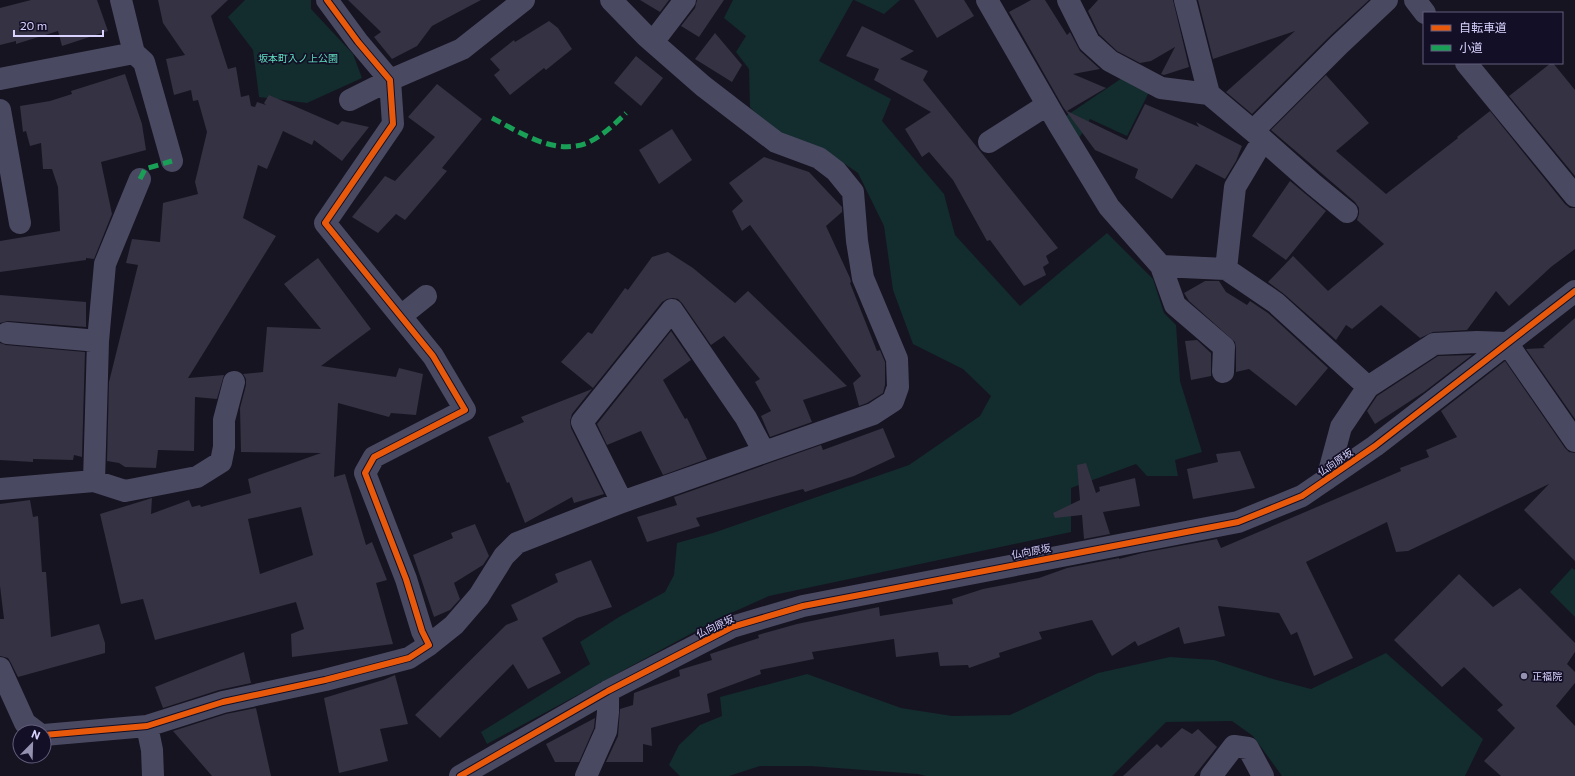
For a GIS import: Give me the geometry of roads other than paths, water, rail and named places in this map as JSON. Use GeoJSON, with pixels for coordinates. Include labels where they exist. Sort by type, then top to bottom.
{"type":"FeatureCollection","features":[{"type":"Feature","properties":{"kind":"street"},"geometry":{"type":"LineString","coordinates":[[121,0],[134,53],[144,62],[172,161]]}},
{"type":"Feature","properties":{"kind":"street"},"geometry":{"type":"LineString","coordinates":[[327,0],[358,42],[390,80],[393,124],[325,223],[433,356],[465,410],[374,457],[365,473],[406,579],[422,630],[429,645]]}},
{"type":"Feature","properties":{"kind":"street"},"geometry":{"type":"LineString","coordinates":[[350,100],[390,80],[462,49],[524,0]]}},
{"type":"Feature","properties":{"kind":"street"},"geometry":{"type":"LineString","coordinates":[[52,734],[147,726],[223,702],[324,680],[409,658],[429,645],[454,625],[480,596],[504,556],[517,543],[622,502],[873,414],[893,400],[898,387],[897,359],[863,278],[856,241],[852,192],[836,171],[825,162],[819,158],[776,142],[703,86],[653,42],[611,0]]}},
{"type":"Feature","properties":{"kind":"street"},"geometry":{"type":"LineString","coordinates":[[653,42],[685,0]]}},
{"type":"Feature","properties":{"kind":"street"},"geometry":{"type":"LineString","coordinates":[[987,0],[1108,207],[1161,266],[1175,305],[1224,347],[1224,372]]}},
{"type":"Feature","properties":{"kind":"street"},"geometry":{"type":"LineString","coordinates":[[1068,0],[1089,42],[1110,61],[1161,88],[1209,94],[1347,212]]}},
{"type":"Feature","properties":{"kind":"street"},"geometry":{"type":"LineString","coordinates":[[1185,0],[1209,94]]}},
{"type":"Feature","properties":{"kind":"street"},"geometry":{"type":"LineString","coordinates":[[1226,269],[1235,187],[1258,135],[1338,45],[1387,0]]}},
{"type":"Feature","properties":{"kind":"street"},"geometry":{"type":"LineString","coordinates":[[1414,0],[1424,12]]}},
{"type":"Feature","properties":{"kind":"street"},"geometry":{"type":"LineString","coordinates":[[0,79],[134,53]]}},
{"type":"Feature","properties":{"kind":"street"},"geometry":{"type":"LineString","coordinates":[[1467,64],[1575,196]]}},
{"type":"Feature","properties":{"kind":"street"},"geometry":{"type":"LineString","coordinates":[[989,142],[1047,105]]}},
{"type":"Feature","properties":{"kind":"street"},"geometry":{"type":"LineString","coordinates":[[0,110],[20,223]]}},
{"type":"Feature","properties":{"kind":"street"},"geometry":{"type":"LineString","coordinates":[[94,481],[98,341],[105,264],[140,179]]}},
{"type":"Feature","properties":{"kind":"street"},"geometry":{"type":"LineString","coordinates":[[1161,266],[1226,269],[1276,303],[1368,387]]}},
{"type":"Feature","properties":{"kind":"street","name":"仏向原坂"},"geometry":{"type":"LineString","coordinates":[[460,776],[608,691],[732,627],[803,606],[1238,522],[1302,496],[1375,446],[1575,291]]}},
{"type":"Feature","properties":{"kind":"street"},"geometry":{"type":"LineString","coordinates":[[401,316],[426,296]]}},
{"type":"Feature","properties":{"kind":"street"},"geometry":{"type":"LineString","coordinates":[[622,502],[582,422],[672,310],[746,418],[764,452]]}},
{"type":"Feature","properties":{"kind":"street"},"geometry":{"type":"LineString","coordinates":[[7,333],[98,341]]}},
{"type":"Feature","properties":{"kind":"street"},"geometry":{"type":"LineString","coordinates":[[1327,479],[1341,427],[1368,387],[1434,344],[1477,342],[1506,343],[1575,441]]}},
{"type":"Feature","properties":{"kind":"street"},"geometry":{"type":"LineString","coordinates":[[0,490],[94,481],[125,491],[197,477],[221,462],[224,447],[224,420],[234,382]]}},
{"type":"Feature","properties":{"kind":"street"},"geometry":{"type":"LineString","coordinates":[[0,668],[26,724]]}},
{"type":"Feature","properties":{"kind":"street"},"geometry":{"type":"LineString","coordinates":[[586,776],[606,731],[608,691]]}},
{"type":"Feature","properties":{"kind":"street"},"geometry":{"type":"LineString","coordinates":[[147,726],[152,750],[153,776]]}},
{"type":"Feature","properties":{"kind":"street"},"geometry":{"type":"LineString","coordinates":[[1211,776],[1234,746],[1248,748],[1263,776]]}},
{"type":"Feature","properties":{"kind":"place","name":"正福院"},"geometry":{"type":"Point","coordinates":[1524,676]}},
{"type":"Feature","properties":{"kind":"park label","name":"坂本町入ノ上公園"},"geometry":{"type":"Point","coordinates":[298,58]}}]}
